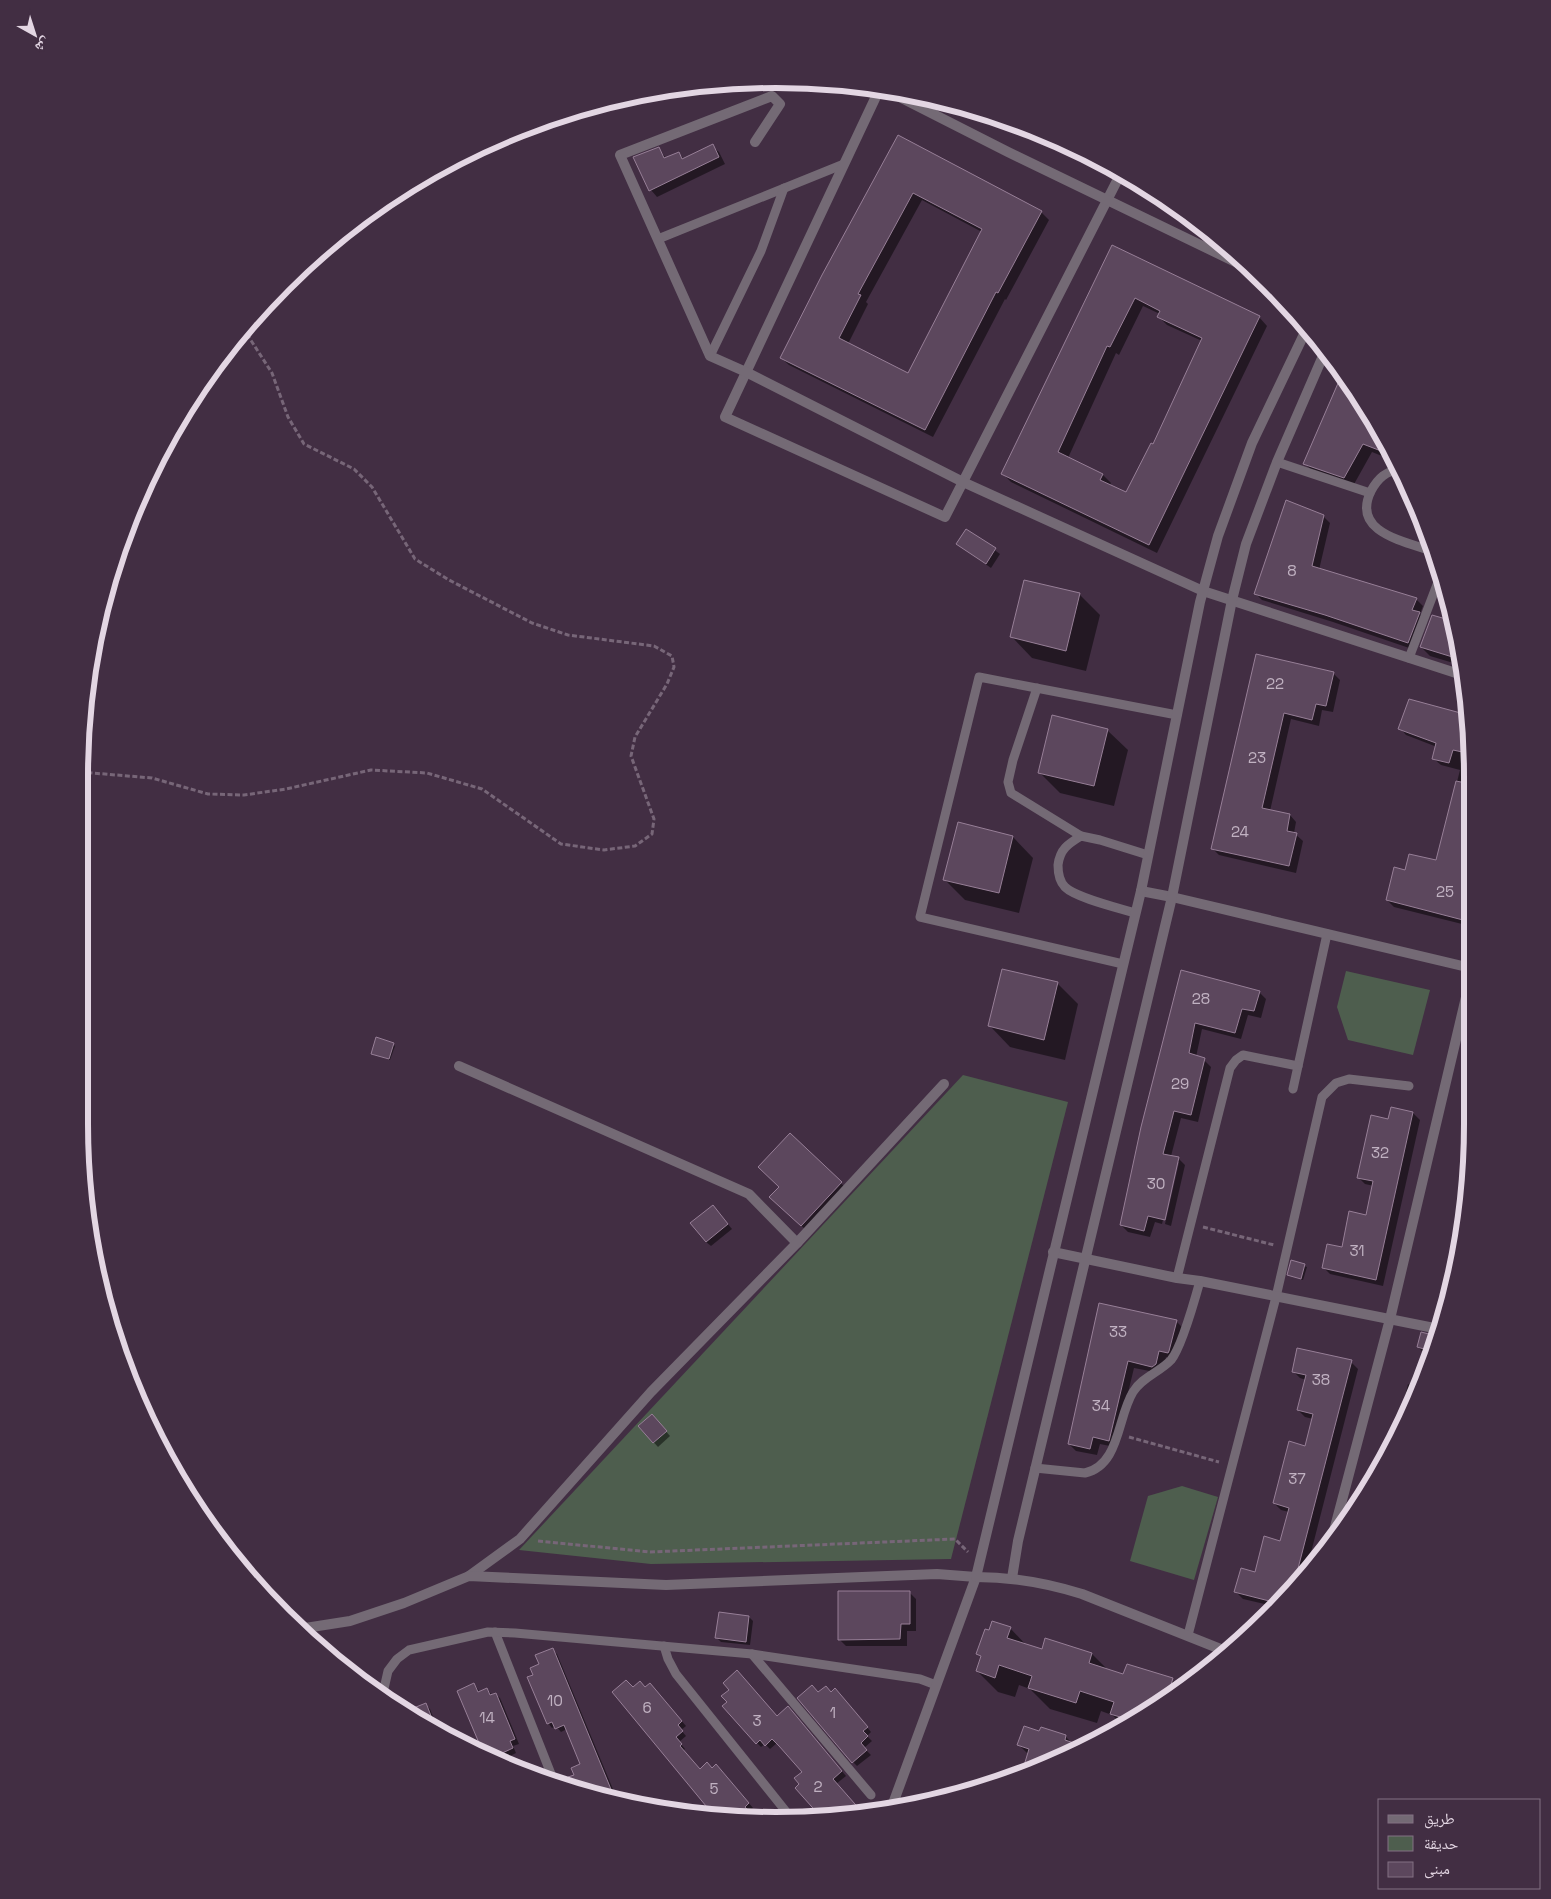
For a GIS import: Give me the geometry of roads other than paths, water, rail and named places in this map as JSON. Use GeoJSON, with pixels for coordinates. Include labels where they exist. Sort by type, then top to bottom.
{"type":"FeatureCollection","features":[{"type":"Feature","properties":{"kind":"street"},"geometry":{"type":"LineString","coordinates":[[877,95],[725,417],[945,517],[1118,179]]}},
{"type":"Feature","properties":{"kind":"street"},"geometry":{"type":"LineString","coordinates":[[755,142],[780,104],[772,96],[620,155],[710,356],[746,372],[963,482],[1203,591],[1456,673]]}},
{"type":"Feature","properties":{"kind":"street"},"geometry":{"type":"LineString","coordinates":[[906,100],[1231,260]]}},
{"type":"Feature","properties":{"kind":"street"},"geometry":{"type":"LineString","coordinates":[[894,1801],[976,1577],[1141,891],[1203,591],[1218,536],[1252,443],[1304,335]]}},
{"type":"Feature","properties":{"kind":"street"},"geometry":{"type":"LineString","coordinates":[[1012,1578],[1018,1541],[1035,1468],[1172,897],[1232,600],[1246,544],[1277,462],[1322,358]]}},
{"type":"Feature","properties":{"kind":"street"},"geometry":{"type":"LineString","coordinates":[[1141,891],[1464,966]]}},
{"type":"Feature","properties":{"kind":"street"},"geometry":{"type":"LineString","coordinates":[[1338,1520],[1390,1319],[1464,1006]]}},
{"type":"Feature","properties":{"kind":"street"},"geometry":{"type":"LineString","coordinates":[[459,1066],[749,1194],[797,1244]]}},
{"type":"Feature","properties":{"kind":"street"},"geometry":{"type":"LineString","coordinates":[[307,1627],[350,1621],[404,1603],[469,1576],[520,1539],[651,1392],[797,1244],[944,1084]]}},
{"type":"Feature","properties":{"kind":"street"},"geometry":{"type":"LineString","coordinates":[[1053,1252],[1276,1298],[1433,1327]]}},
{"type":"Feature","properties":{"kind":"street"},"geometry":{"type":"LineString","coordinates":[[469,1576],[666,1585],[937,1574],[1012,1578],[1036,1581],[1074,1592],[1220,1648]]}},
{"type":"Feature","properties":{"kind":"lane"},"geometry":{"type":"LineString","coordinates":[[658,239],[844,164]]}},
{"type":"Feature","properties":{"kind":"lane"},"geometry":{"type":"LineString","coordinates":[[710,356],[761,251],[784,188]]}},
{"type":"Feature","properties":{"kind":"lane"},"geometry":{"type":"LineString","coordinates":[[1277,462],[1370,493]]}},
{"type":"Feature","properties":{"kind":"lane"},"geometry":{"type":"LineString","coordinates":[[1392,470],[1383,474],[1374,485],[1366,500],[1366,513],[1371,523],[1380,531],[1425,548]]}},
{"type":"Feature","properties":{"kind":"lane"},"geometry":{"type":"LineString","coordinates":[[1409,658],[1437,586]]}},
{"type":"Feature","properties":{"kind":"lane"},"geometry":{"type":"LineString","coordinates":[[1123,964],[920,917],[978,677],[1177,715]]}},
{"type":"Feature","properties":{"kind":"lane"},"geometry":{"type":"LineString","coordinates":[[1037,688],[1013,760],[1008,782],[1011,793],[1081,836],[1148,855]]}},
{"type":"Feature","properties":{"kind":"lane"},"geometry":{"type":"LineString","coordinates":[[1081,836],[1065,846],[1059,858],[1058,873],[1065,887],[1081,896],[1136,912]]}},
{"type":"Feature","properties":{"kind":"lane"},"geometry":{"type":"LineString","coordinates":[[1293,1089],[1327,934]]}},
{"type":"Feature","properties":{"kind":"lane"},"geometry":{"type":"LineString","coordinates":[[1177,1278],[1230,1068],[1243,1055],[1298,1066]]}},
{"type":"Feature","properties":{"kind":"lane"},"geometry":{"type":"LineString","coordinates":[[1188,1635],[1276,1298],[1322,1097],[1336,1083],[1350,1080],[1409,1086]]}},
{"type":"Feature","properties":{"kind":"lane"},"geometry":{"type":"LineString","coordinates":[[1035,1468],[1076,1473],[1092,1472],[1106,1461],[1134,1389],[1165,1366],[1176,1353],[1200,1281]]}},
{"type":"Feature","properties":{"kind":"lane"},"geometry":{"type":"LineString","coordinates":[[384,1689],[388,1671],[396,1659],[409,1650],[488,1632],[752,1654],[920,1679],[936,1685]]}},
{"type":"Feature","properties":{"kind":"lane"},"geometry":{"type":"LineString","coordinates":[[495,1632],[551,1774]]}},
{"type":"Feature","properties":{"kind":"lane"},"geometry":{"type":"LineString","coordinates":[[664,1646],[676,1674],[786,1812]]}},
{"type":"Feature","properties":{"kind":"lane"},"geometry":{"type":"LineString","coordinates":[[752,1654],[871,1795]]}}]}
